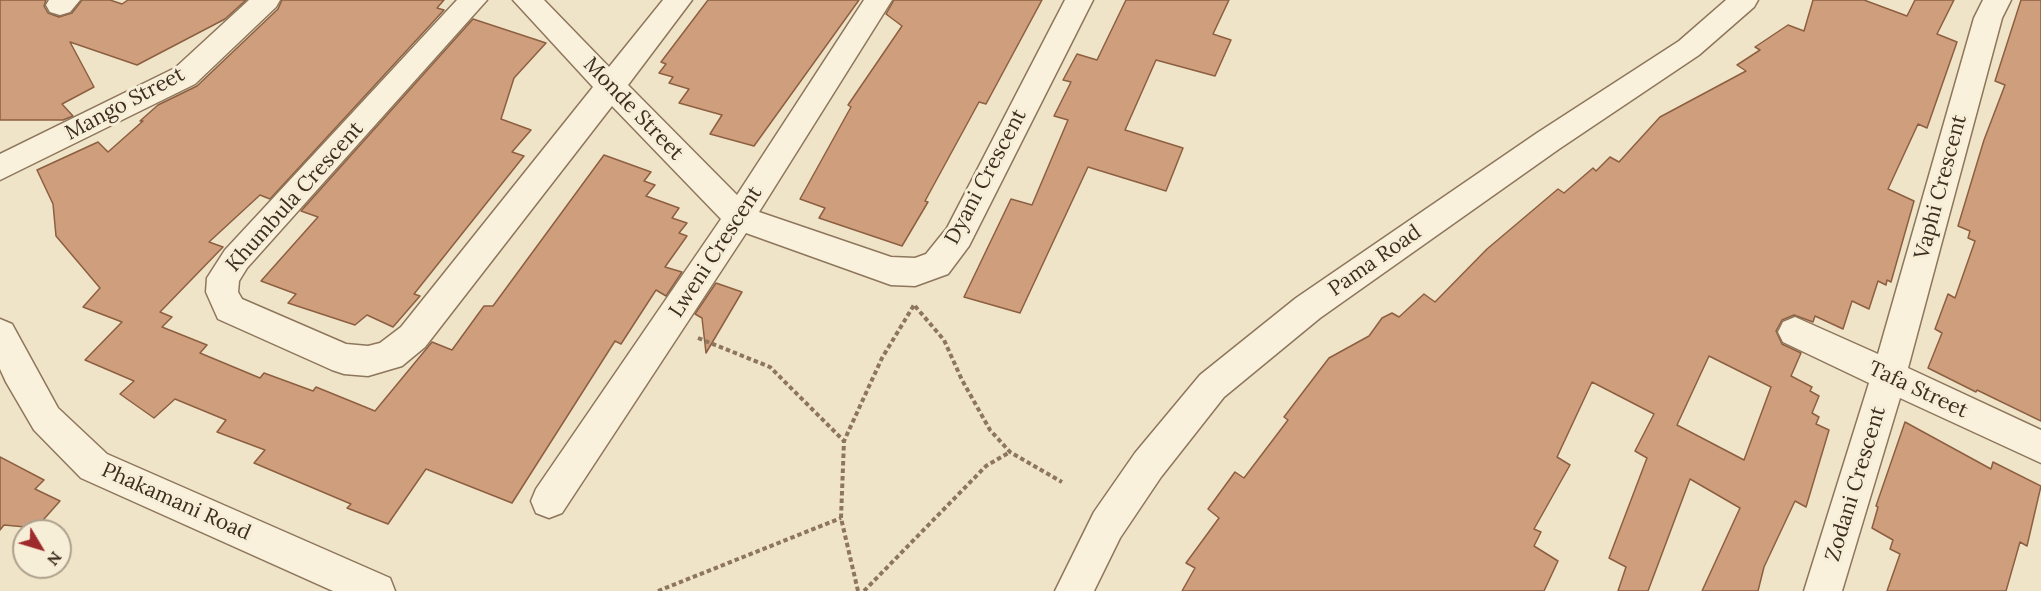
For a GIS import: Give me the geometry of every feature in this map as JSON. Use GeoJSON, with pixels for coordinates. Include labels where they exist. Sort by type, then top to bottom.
{"type":"FeatureCollection","features":[{"type":"Feature","properties":{"kind":"street","name":"Mango Street"},"geometry":{"type":"LineString","coordinates":[[0,168],[184,76],[266,0]]}},
{"type":"Feature","properties":{"kind":"street","name":"Khumbula Crescent"},"geometry":{"type":"LineString","coordinates":[[473,0],[236,259],[223,278],[222,292],[230,309],[344,359],[368,360],[390,355],[413,337],[610,86]]}},
{"type":"Feature","properties":{"kind":"street","name":"Monde Street"},"geometry":{"type":"LineString","coordinates":[[527,0],[739,218]]}},
{"type":"Feature","properties":{"kind":"street"},"geometry":{"type":"LineString","coordinates":[[610,86],[678,0]]}},
{"type":"Feature","properties":{"kind":"street","name":"Lweni Crescent"},"geometry":{"type":"LineString","coordinates":[[549,501],[739,218],[878,0]]}},
{"type":"Feature","properties":{"kind":"street","name":"Dyani Crescent"},"geometry":{"type":"LineString","coordinates":[[915,272],[936,264],[958,237],[1079,0]]}},
{"type":"Feature","properties":{"kind":"street","name":"Pama Road"},"geometry":{"type":"LineString","coordinates":[[1074,591],[1107,525],[1148,465],[1212,386],[1308,308],[1548,141],[1689,48],[1744,0]]}},
{"type":"Feature","properties":{"kind":"street","name":"Vaphi Crescent"},"geometry":{"type":"LineString","coordinates":[[1889,376],[1988,18],[1997,0]]}},
{"type":"Feature","properties":{"kind":"street"},"geometry":{"type":"LineString","coordinates":[[739,218],[891,271],[915,272]]}},
{"type":"Feature","properties":{"kind":"street","name":"Tafa Street"},"geometry":{"type":"LineString","coordinates":[[1795,332],[2041,447]]}},
{"type":"Feature","properties":{"kind":"street","name":"Phakamani Road"},"geometry":{"type":"LineString","coordinates":[[0,334],[46,419],[94,466],[376,591]]}},
{"type":"Feature","properties":{"kind":"street","name":"Zodani Crescent"},"geometry":{"type":"LineString","coordinates":[[1823,591],[1889,376]]}},
{"type":"Feature","properties":{"kind":"path"},"geometry":{"type":"LineString","coordinates":[[858,591],[841,518],[844,441],[882,358],[914,305],[915,272]]}},
{"type":"Feature","properties":{"kind":"path"},"geometry":{"type":"LineString","coordinates":[[914,305],[944,340],[962,380],[990,430],[1010,452],[1062,482]]}},
{"type":"Feature","properties":{"kind":"path"},"geometry":{"type":"LineString","coordinates":[[667,325],[770,367],[844,441]]}},
{"type":"Feature","properties":{"kind":"path"},"geometry":{"type":"LineString","coordinates":[[864,591],[986,466],[1010,452]]}},
{"type":"Feature","properties":{"kind":"path"},"geometry":{"type":"LineString","coordinates":[[658,591],[841,518]]}},
{"type":"Feature","properties":{"kind":"building"},"geometry":{"type":"Polygon","coordinates":[[[0,0],[46,0],[44,6],[48,13],[59,17],[72,13],[82,0],[110,0],[122,4],[128,0],[246,0],[225,19],[137,65],[70,42],[94,87],[62,104],[73,116],[63,120],[0,120],[0,0]]]}},
{"type":"Feature","properties":{"kind":"building"},"geometry":{"type":"Polygon","coordinates":[[[282,0],[444,0],[437,8],[444,10],[270,199],[260,195],[209,242],[223,247],[160,312],[172,317],[162,327],[207,345],[200,353],[260,378],[264,373],[313,391],[316,387],[375,411],[432,342],[452,350],[484,306],[493,306],[604,155],[651,172],[644,181],[655,185],[646,196],[679,208],[672,218],[687,223],[679,233],[687,236],[665,267],[682,272],[666,296],[656,290],[621,344],[615,341],[512,503],[426,469],[388,524],[347,508],[351,504],[254,463],[265,450],[217,432],[226,420],[175,399],[154,418],[120,394],[134,381],[85,360],[122,322],[83,307],[100,288],[56,236],[53,204],[37,170],[98,142],[108,152],[158,105],[197,86],[278,9],[282,0]]]}},
{"type":"Feature","properties":{"kind":"building"},"geometry":{"type":"Polygon","coordinates":[[[708,0],[859,0],[754,146],[710,134],[722,115],[679,103],[689,89],[669,83],[673,77],[659,73],[666,64],[661,62],[708,0]]]}},
{"type":"Feature","properties":{"kind":"building"},"geometry":{"type":"Polygon","coordinates":[[[894,0],[1042,0],[986,104],[979,102],[925,201],[928,202],[902,246],[819,218],[825,208],[800,199],[851,107],[848,105],[902,26],[886,14],[894,0]]]}},
{"type":"Feature","properties":{"kind":"building"},"geometry":{"type":"Polygon","coordinates":[[[1126,0],[1229,0],[1213,34],[1231,40],[1215,76],[1156,60],[1125,130],[1183,148],[1166,191],[1088,167],[1020,313],[964,297],[1011,199],[1032,205],[1068,120],[1054,116],[1071,82],[1063,80],[1077,54],[1097,60],[1126,0]]]}},
{"type":"Feature","properties":{"kind":"building"},"geometry":{"type":"Polygon","coordinates":[[[1813,0],[1864,0],[1907,16],[1915,0],[1954,0],[1937,34],[1957,42],[1927,128],[1918,124],[1888,189],[1914,201],[1891,282],[1887,280],[1886,285],[1878,281],[1869,309],[1852,301],[1843,329],[1815,316],[1813,322],[1794,315],[1782,320],[1776,331],[1782,344],[1801,353],[1791,376],[1812,387],[1810,391],[1819,396],[1812,413],[1819,417],[1816,424],[1829,430],[1806,507],[1795,501],[1764,567],[1758,591],[1702,591],[1740,508],[1690,479],[1648,591],[1618,591],[1626,567],[1609,558],[1647,458],[1635,451],[1654,414],[1592,382],[1557,457],[1570,465],[1534,529],[1541,532],[1534,546],[1558,561],[1544,591],[1182,591],[1195,568],[1186,563],[1219,518],[1208,509],[1235,472],[1244,478],[1288,420],[1284,417],[1329,358],[1369,336],[1382,318],[1392,313],[1399,317],[1424,294],[1435,302],[1487,249],[1558,189],[1564,193],[1593,168],[1596,171],[1610,157],[1619,162],[1660,117],[1746,71],[1737,65],[1760,50],[1755,47],[1788,25],[1804,31],[1813,0]],[[1709,356],[1677,425],[1744,460],[1771,387],[1709,356]]]}},
{"type":"Feature","properties":{"kind":"building"},"geometry":{"type":"Polygon","coordinates":[[[2021,0],[2041,0],[2041,421],[1928,368],[1942,333],[1935,329],[1948,294],[1955,298],[1975,241],[1968,238],[1970,231],[1958,226],[1984,140],[2005,85],[1995,81],[2021,0]]]}},
{"type":"Feature","properties":{"kind":"building"},"geometry":{"type":"Polygon","coordinates":[[[473,19],[546,43],[514,78],[501,119],[531,130],[512,152],[524,156],[414,294],[420,296],[393,327],[367,315],[355,325],[288,303],[296,294],[261,281],[318,217],[301,211],[473,19]]]}},
{"type":"Feature","properties":{"kind":"building"},"geometry":{"type":"Polygon","coordinates":[[[716,283],[742,292],[706,353],[702,318],[695,314],[716,283]]]}},
{"type":"Feature","properties":{"kind":"building"},"geometry":{"type":"Polygon","coordinates":[[[1905,422],[1991,469],[1993,462],[2041,486],[2027,546],[2020,542],[2006,591],[1887,591],[1900,554],[1890,549],[1893,540],[1872,528],[1878,507],[1876,506],[1905,422]]]}},
{"type":"Feature","properties":{"kind":"building"},"geometry":{"type":"Polygon","coordinates":[[[0,457],[44,480],[35,489],[60,501],[44,519],[12,519],[12,526],[4,525],[0,530],[0,457]]]}}]}
